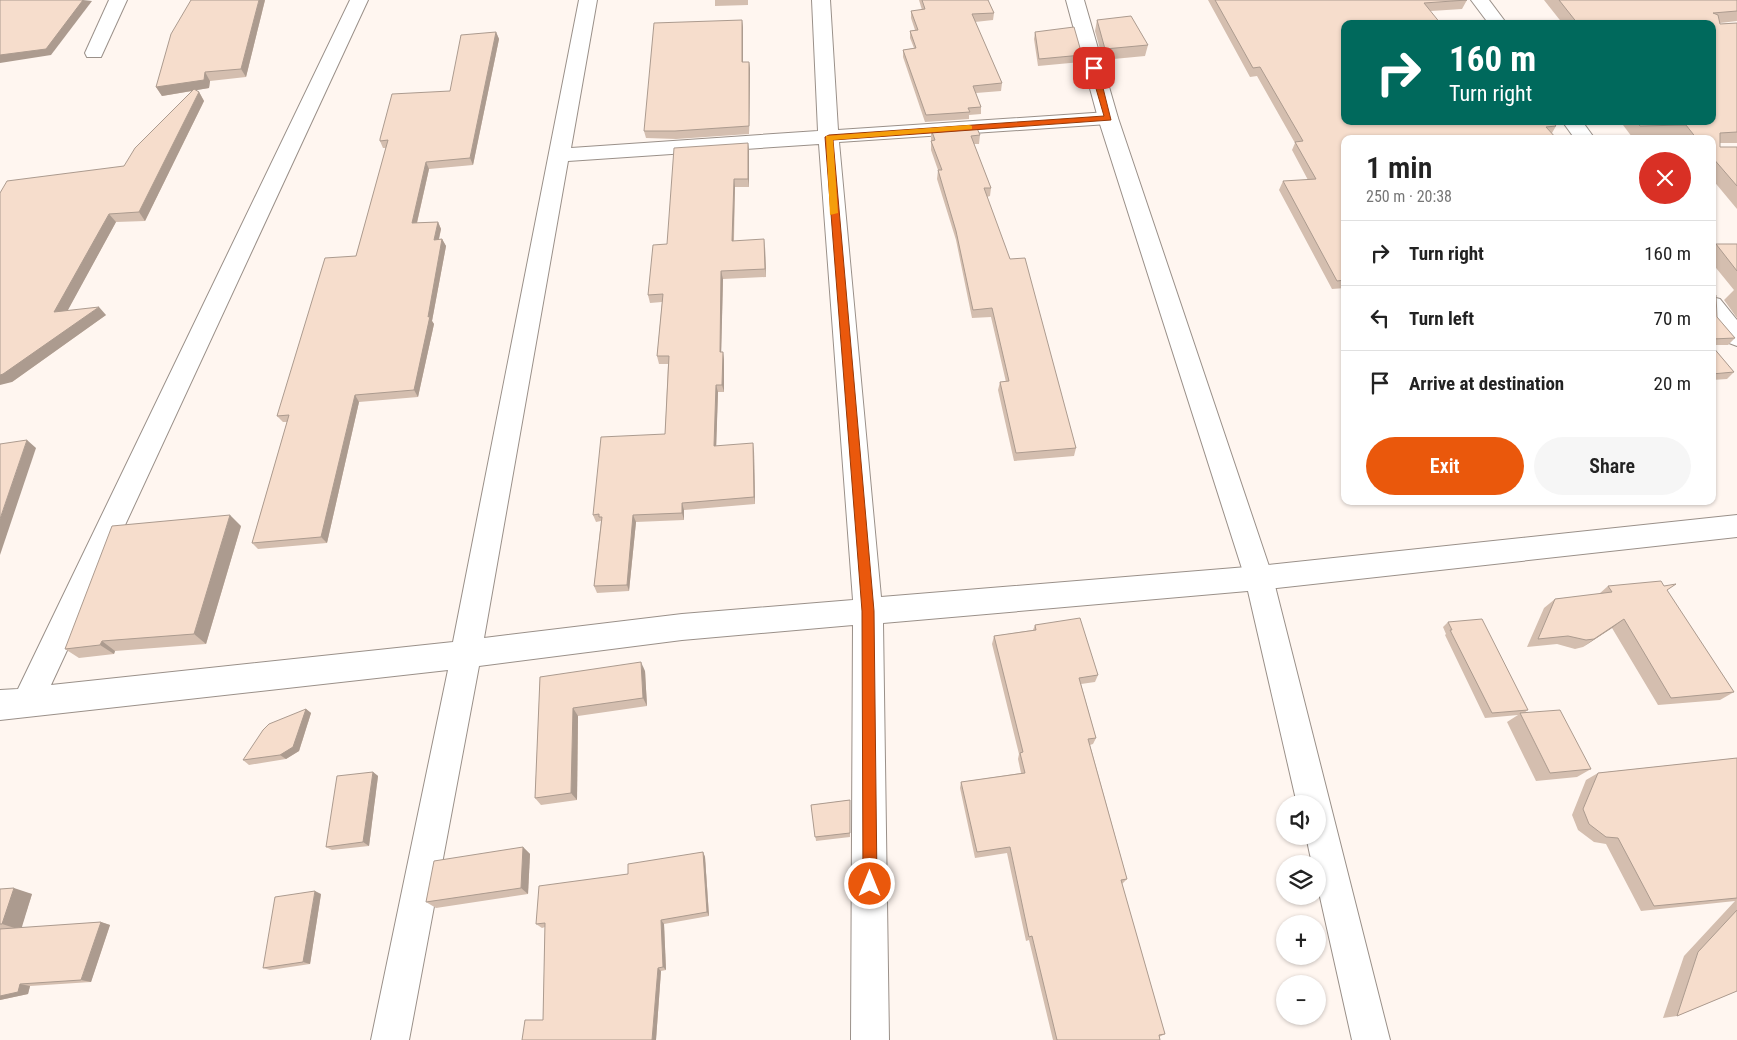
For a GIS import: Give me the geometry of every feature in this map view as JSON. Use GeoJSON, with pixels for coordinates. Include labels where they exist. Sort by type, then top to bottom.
{"type":"FeatureCollection","features":[{"type":"Feature","properties":{"kind":"street"},"geometry":{"type":"LineString","coordinates":[[94,53],[118,0]]}},
{"type":"Feature","properties":{"kind":"street"},"geometry":{"type":"LineString","coordinates":[[14,703],[359,0]]}},
{"type":"Feature","properties":{"kind":"street"},"geometry":{"type":"LineString","coordinates":[[390,1040],[466,654],[588,0]]}},
{"type":"Feature","properties":{"kind":"street"},"geometry":{"type":"LineString","coordinates":[[821,0],[829,137],[868,611],[870,1040]]}},
{"type":"Feature","properties":{"kind":"street"},"geometry":{"type":"LineString","coordinates":[[1075,0],[1108,118],[1259,578],[1312,795]]}},
{"type":"Feature","properties":{"kind":"street"},"geometry":{"type":"LineString","coordinates":[[1480,0],[1495,20]]}},
{"type":"Feature","properties":{"kind":"street"},"geometry":{"type":"LineString","coordinates":[[559,155],[1108,118]]}},
{"type":"Feature","properties":{"kind":"street"},"geometry":{"type":"LineString","coordinates":[[1716,310],[1737,337]]}},
{"type":"Feature","properties":{"kind":"street"},"geometry":{"type":"LineString","coordinates":[[14,703],[466,654],[682,627],[1259,578],[1737,526]]}},
{"type":"Feature","properties":{"kind":"street"},"geometry":{"type":"LineString","coordinates":[[1324,845],[1371,1040]]}},
{"type":"Feature","properties":{"kind":"building"},"geometry":{"type":"Polygon","coordinates":[[[0,0],[83,0],[46,49],[0,55],[0,0]]]}},
{"type":"Feature","properties":{"kind":"building"},"geometry":{"type":"Polygon","coordinates":[[[191,0],[259,0],[241,69],[205,72],[204,80],[156,87],[171,34],[191,0]]]}},
{"type":"Feature","properties":{"kind":"building"},"geometry":{"type":"Polygon","coordinates":[[[922,0],[988,0],[994,13],[972,14],[1002,83],[973,86],[981,107],[968,108],[970,112],[926,115],[903,50],[916,48],[910,31],[918,30],[911,11],[925,9],[922,0]]]}},
{"type":"Feature","properties":{"kind":"building"},"geometry":{"type":"Polygon","coordinates":[[[1215,0],[1467,0],[1424,3],[1438,20],[1341,20],[1341,125],[1556,126],[1546,127],[1553,135],[1341,135],[1341,280],[1337,281],[1283,181],[1316,179],[1295,142],[1303,141],[1260,67],[1253,68],[1215,0]]]}},
{"type":"Feature","properties":{"kind":"building"},"geometry":{"type":"Polygon","coordinates":[[[1559,0],[1737,0],[1737,11],[1713,13],[1718,15],[1720,24],[1737,23],[1737,132],[1720,133],[1720,147],[1737,147],[1737,186],[1716,162],[1716,135],[1694,135],[1686,125],[1716,125],[1716,20],[1575,20],[1559,0]]]}},
{"type":"Feature","properties":{"kind":"building"},"geometry":{"type":"Polygon","coordinates":[[[1131,16],[1148,45],[1105,49],[1097,20],[1131,16]]]}},
{"type":"Feature","properties":{"kind":"building"},"geometry":{"type":"Polygon","coordinates":[[[742,20],[742,62],[749,62],[749,126],[644,131],[654,23],[742,20]]]}},
{"type":"Feature","properties":{"kind":"building"},"geometry":{"type":"Polygon","coordinates":[[[1074,27],[1082,55],[1039,59],[1035,32],[1074,27]]]}},
{"type":"Feature","properties":{"kind":"building"},"geometry":{"type":"Polygon","coordinates":[[[496,32],[470,158],[426,162],[412,223],[438,222],[434,240],[442,239],[428,317],[430,316],[414,390],[355,395],[321,537],[252,543],[289,415],[277,416],[325,258],[356,256],[388,140],[380,141],[392,94],[450,91],[461,35],[496,32]]]}},
{"type":"Feature","properties":{"kind":"building"},"geometry":{"type":"Polygon","coordinates":[[[194,89],[199,92],[139,212],[109,214],[54,312],[99,307],[0,375],[0,193],[7,181],[124,166],[135,148],[194,89]]]}},
{"type":"Feature","properties":{"kind":"building"},"geometry":{"type":"Polygon","coordinates":[[[1639,125],[1686,125],[1640,126],[1639,125]]]}},
{"type":"Feature","properties":{"kind":"building"},"geometry":{"type":"Polygon","coordinates":[[[976,126],[980,135],[971,136],[991,188],[984,188],[1010,259],[1025,258],[1076,448],[1016,453],[1000,382],[1009,381],[992,308],[973,310],[956,231],[938,170],[942,170],[931,141],[935,140],[931,129],[976,126]]]}},
{"type":"Feature","properties":{"kind":"building"},"geometry":{"type":"Polygon","coordinates":[[[748,143],[748,179],[734,179],[732,241],[764,239],[765,269],[721,271],[720,352],[723,352],[722,385],[716,385],[714,446],[753,443],[754,497],[682,503],[682,513],[633,515],[627,585],[594,586],[602,517],[599,517],[599,514],[593,515],[601,437],[665,434],[669,356],[657,356],[663,294],[648,295],[653,245],[667,244],[674,148],[748,143]]]}},
{"type":"Feature","properties":{"kind":"building"},"geometry":{"type":"Polygon","coordinates":[[[1716,244],[1737,244],[1737,271],[1716,244]]]}},
{"type":"Feature","properties":{"kind":"building"},"geometry":{"type":"Polygon","coordinates":[[[1716,295],[1717,317],[1735,338],[1716,339],[1716,295]]]}},
{"type":"Feature","properties":{"kind":"building"},"geometry":{"type":"Polygon","coordinates":[[[1716,351],[1734,372],[1716,374],[1716,351]]]}},
{"type":"Feature","properties":{"kind":"building"},"geometry":{"type":"Polygon","coordinates":[[[27,440],[0,519],[0,444],[27,440]]]}},
{"type":"Feature","properties":{"kind":"building"},"geometry":{"type":"Polygon","coordinates":[[[230,515],[194,634],[102,641],[100,645],[65,649],[112,526],[230,515]]]}},
{"type":"Feature","properties":{"kind":"building"},"geometry":{"type":"Polygon","coordinates":[[[1661,581],[1664,586],[1676,584],[1667,590],[1734,692],[1671,698],[1624,619],[1594,639],[1586,640],[1568,636],[1538,639],[1555,599],[1612,592],[1608,586],[1661,581]]]}},
{"type":"Feature","properties":{"kind":"building"},"geometry":{"type":"Polygon","coordinates":[[[1080,618],[1098,675],[1079,678],[1096,738],[1088,739],[1127,879],[1121,880],[1165,1034],[1159,1035],[1160,1040],[1057,1040],[1032,936],[1029,937],[1010,847],[977,852],[961,782],[1025,773],[1020,753],[1023,752],[994,636],[1036,630],[1035,625],[1080,618]]]}},
{"type":"Feature","properties":{"kind":"building"},"geometry":{"type":"Polygon","coordinates":[[[1482,619],[1528,710],[1492,713],[1450,630],[1452,630],[1448,622],[1482,619]]]}},
{"type":"Feature","properties":{"kind":"building"},"geometry":{"type":"Polygon","coordinates":[[[641,662],[643,698],[573,708],[571,793],[535,798],[540,677],[641,662]]]}},
{"type":"Feature","properties":{"kind":"building"},"geometry":{"type":"Polygon","coordinates":[[[306,709],[293,747],[280,755],[243,760],[269,724],[306,709]]]}},
{"type":"Feature","properties":{"kind":"building"},"geometry":{"type":"Polygon","coordinates":[[[1560,710],[1591,769],[1550,773],[1520,713],[1560,710]]]}},
{"type":"Feature","properties":{"kind":"building"},"geometry":{"type":"Polygon","coordinates":[[[1737,758],[1737,898],[1654,906],[1618,838],[1606,837],[1589,824],[1583,809],[1598,773],[1737,758]]]}},
{"type":"Feature","properties":{"kind":"building"},"geometry":{"type":"Polygon","coordinates":[[[373,772],[363,842],[326,847],[337,776],[373,772]]]}},
{"type":"Feature","properties":{"kind":"building"},"geometry":{"type":"Polygon","coordinates":[[[850,800],[850,833],[815,837],[811,805],[850,800]]]}},
{"type":"Feature","properties":{"kind":"building"},"geometry":{"type":"Polygon","coordinates":[[[523,847],[521,888],[426,902],[434,861],[523,847]]]}},
{"type":"Feature","properties":{"kind":"building"},"geometry":{"type":"Polygon","coordinates":[[[703,852],[707,912],[661,920],[663,967],[658,968],[652,1040],[522,1040],[525,1020],[543,1020],[545,923],[536,924],[539,886],[628,874],[628,864],[703,852]]]}},
{"type":"Feature","properties":{"kind":"building"},"geometry":{"type":"Polygon","coordinates":[[[14,888],[2,924],[0,924],[0,889],[14,888]]]}},
{"type":"Feature","properties":{"kind":"building"},"geometry":{"type":"Polygon","coordinates":[[[315,891],[303,962],[263,968],[275,897],[315,891]]]}},
{"type":"Feature","properties":{"kind":"building"},"geometry":{"type":"Polygon","coordinates":[[[1737,910],[1737,991],[1677,1016],[1698,952],[1737,910]]]}},
{"type":"Feature","properties":{"kind":"building"},"geometry":{"type":"Polygon","coordinates":[[[101,922],[81,980],[20,984],[18,992],[0,996],[0,929],[101,922]]]}},
{"type":"Feature","properties":{"kind":"slow traffic"},"geometry":{"type":"LineString","coordinates":[[834,213],[829,137],[969,128]]}},
{"type":"Feature","properties":{"kind":"route"},"geometry":{"type":"LineString","coordinates":[[870,884],[868,611],[829,137],[1108,118],[1094,68]]}}]}
